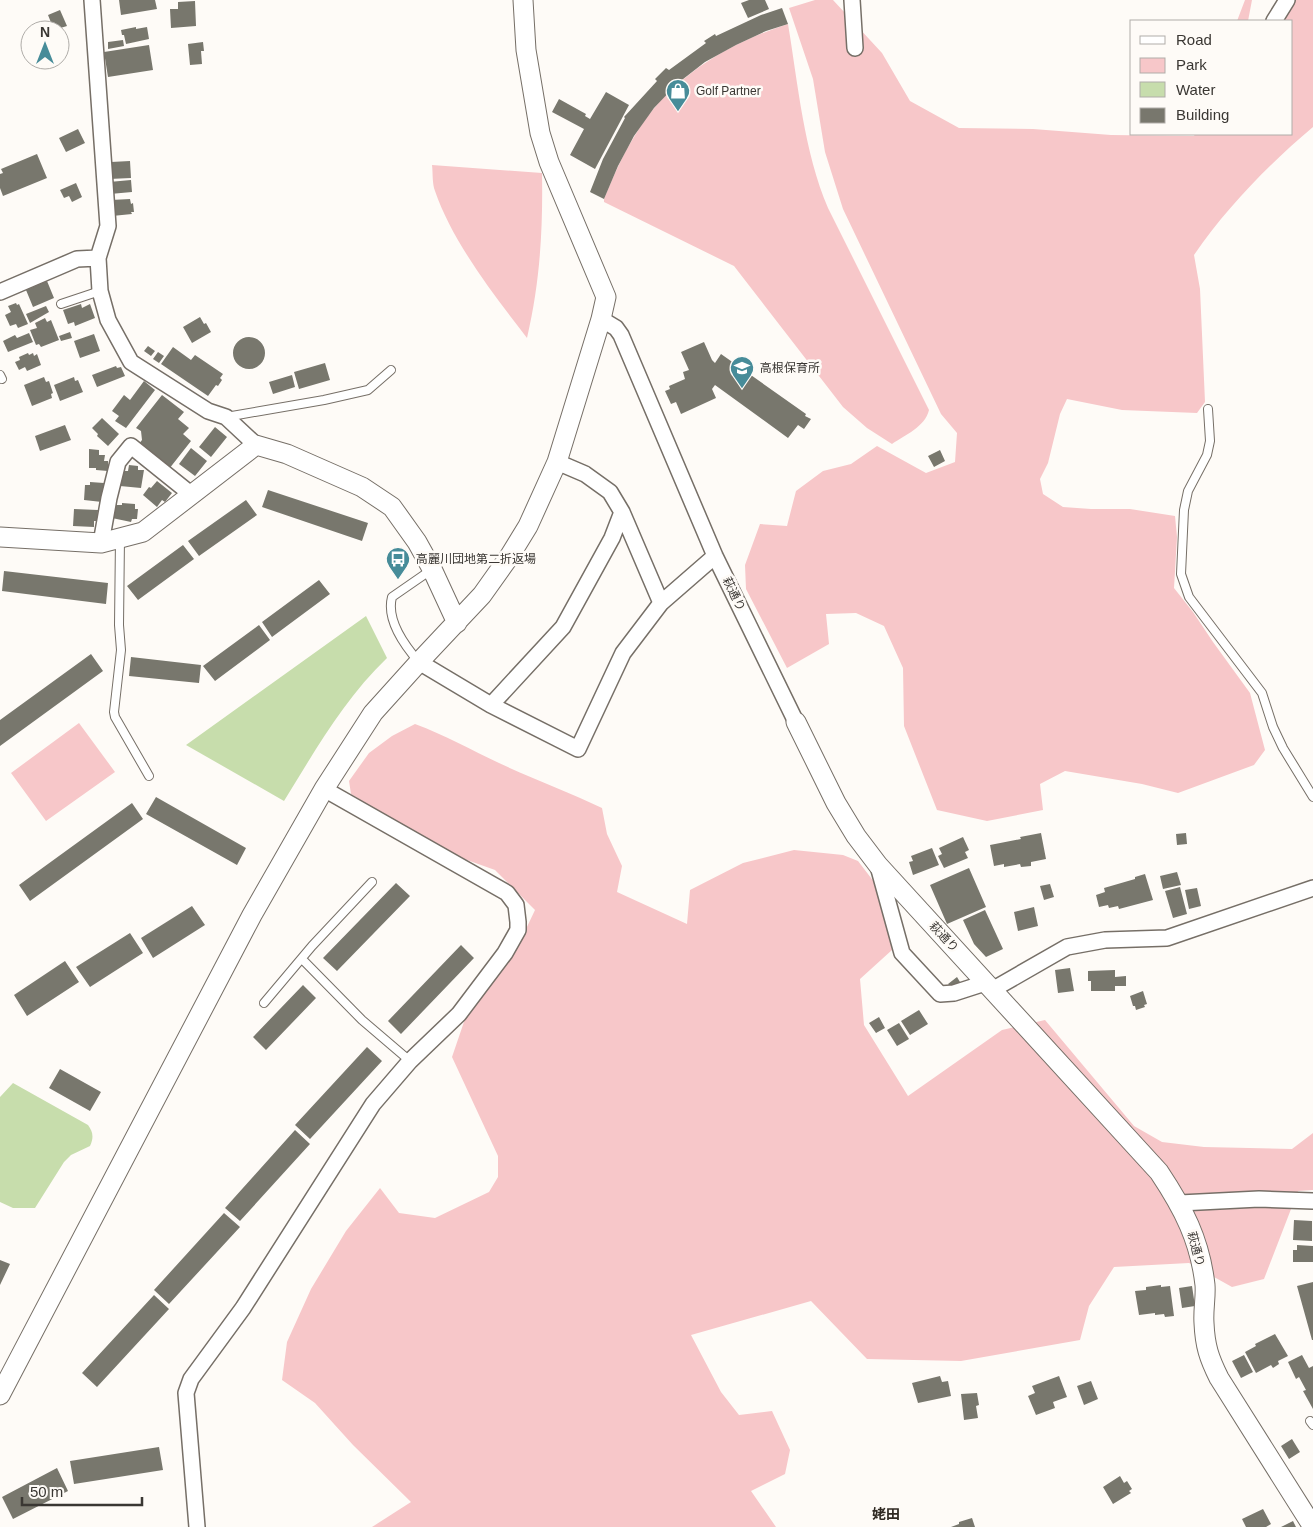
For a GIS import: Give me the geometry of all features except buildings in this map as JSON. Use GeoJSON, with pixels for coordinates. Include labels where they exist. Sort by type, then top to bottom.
{"type":"FeatureCollection","features":[{"type":"Feature","properties":{"kind":"street"},"geometry":{"type":"LineString","coordinates":[[92,0],[108,226],[98,258],[100,292],[108,320],[131,362],[208,411],[226,417],[256,445],[287,454],[362,486],[392,507],[417,542],[432,569],[457,624]]}},
{"type":"Feature","properties":{"kind":"street"},"geometry":{"type":"LineString","coordinates":[[0,1396],[252,915],[324,789],[373,713],[418,662],[457,624],[482,595],[528,526],[557,462],[606,296],[549,162],[540,133],[526,50],[523,0]]}},
{"type":"Feature","properties":{"kind":"street"},"geometry":{"type":"LineString","coordinates":[[852,0],[855,48]]}},
{"type":"Feature","properties":{"kind":"street"},"geometry":{"type":"LineString","coordinates":[[1275,20],[1286,0]]}},
{"type":"Feature","properties":{"kind":"street"},"geometry":{"type":"LineString","coordinates":[[0,292],[77,259],[98,258]]}},
{"type":"Feature","properties":{"kind":"street","name":"萩通り"},"geometry":{"type":"LineString","coordinates":[[601,318],[616,328],[621,335],[715,556],[836,803],[856,836],[878,865],[1159,1172],[1180,1202],[1198,1249],[1205,1286],[1204,1323],[1208,1356],[1219,1378],[1313,1527]]}},
{"type":"Feature","properties":{"kind":"street"},"geometry":{"type":"LineString","coordinates":[[0,536],[101,543],[143,532],[256,445]]}},
{"type":"Feature","properties":{"kind":"street"},"geometry":{"type":"LineString","coordinates":[[101,543],[118,462],[131,446],[192,495]]}},
{"type":"Feature","properties":{"kind":"street"},"geometry":{"type":"LineString","coordinates":[[557,462],[585,474],[610,492],[622,512],[661,603]]}},
{"type":"Feature","properties":{"kind":"street"},"geometry":{"type":"LineString","coordinates":[[491,706],[563,627],[612,538],[622,512]]}},
{"type":"Feature","properties":{"kind":"street"},"geometry":{"type":"LineString","coordinates":[[418,662],[491,706],[578,749],[623,653],[661,603],[715,556]]}},
{"type":"Feature","properties":{"kind":"street"},"geometry":{"type":"LineString","coordinates":[[197,1527],[186,1393],[191,1378],[242,1308],[373,1104],[410,1061],[459,1014],[505,953],[518,930],[516,905],[507,893],[324,789]]}},
{"type":"Feature","properties":{"kind":"street"},"geometry":{"type":"LineString","coordinates":[[878,865],[902,953],[940,994],[989,986],[1068,947],[1105,940],[1167,938],[1313,888]]}},
{"type":"Feature","properties":{"kind":"street"},"geometry":{"type":"LineString","coordinates":[[1180,1202],[1260,1199],[1313,1201]]}},
{"type":"Feature","properties":{"kind":"lane"},"geometry":{"type":"LineString","coordinates":[[61,304],[100,292]]}},
{"type":"Feature","properties":{"kind":"lane"},"geometry":{"type":"LineString","coordinates":[[226,417],[324,400],[368,390],[391,370]]}},
{"type":"Feature","properties":{"kind":"lane"},"geometry":{"type":"LineString","coordinates":[[1208,409],[1210,441],[1207,455],[1188,491],[1184,510],[1181,574],[1189,597],[1262,693],[1283,748],[1313,796]]}},
{"type":"Feature","properties":{"kind":"lane"},"geometry":{"type":"LineString","coordinates":[[120,538],[119,624],[121,650],[114,712],[115,717],[149,776]]}},
{"type":"Feature","properties":{"kind":"lane"},"geometry":{"type":"LineString","coordinates":[[418,662],[403,644],[390,611],[390,604],[392,597],[432,569]]}},
{"type":"Feature","properties":{"kind":"lane"},"geometry":{"type":"LineString","coordinates":[[264,1003],[312,946],[372,882]]}},
{"type":"Feature","properties":{"kind":"lane"},"geometry":{"type":"LineString","coordinates":[[302,960],[362,1020],[410,1061]]}},
{"type":"Feature","properties":{"kind":"green space"},"geometry":{"type":"Polygon","coordinates":[[[815,0],[833,0],[882,53],[910,101],[959,128],[1033,129],[1111,135],[1293,135],[1293,20],[1283,20],[1294,0],[1313,0],[1313,127],[1280,156],[1234,203],[1194,255],[1200,289],[1205,402],[1197,413],[1122,410],[1067,399],[1060,414],[1048,463],[1040,479],[1043,494],[1063,507],[1130,509],[1175,516],[1177,537],[1174,588],[1250,693],[1265,750],[1254,765],[1178,793],[1142,784],[1065,771],[1040,784],[1043,810],[987,821],[937,810],[904,726],[903,668],[884,626],[856,613],[826,614],[829,644],[787,668],[746,589],[745,565],[760,524],[787,526],[796,491],[823,471],[851,464],[877,446],[926,473],[955,462],[957,433],[941,414],[843,209],[825,152],[813,79],[789,8],[815,0]]]}},
{"type":"Feature","properties":{"kind":"green space"},"geometry":{"type":"Polygon","coordinates":[[[1245,0],[1252,0],[1248,20],[1237,20],[1245,0]]]}},
{"type":"Feature","properties":{"kind":"green space"},"geometry":{"type":"Polygon","coordinates":[[[788,24],[807,141],[828,208],[929,410],[919,426],[892,444],[867,428],[843,407],[734,266],[604,202],[614,175],[630,144],[648,116],[681,81],[721,53],[765,32],[788,24]]]}},
{"type":"Feature","properties":{"kind":"green space"},"geometry":{"type":"Polygon","coordinates":[[[432,165],[542,173],[540,256],[527,338],[475,268],[452,230],[435,191],[432,165]]]}},
{"type":"Feature","properties":{"kind":"green space"},"geometry":{"type":"Polygon","coordinates":[[[79,723],[115,772],[46,821],[11,773],[79,723]]]}},
{"type":"Feature","properties":{"kind":"green space"},"geometry":{"type":"Polygon","coordinates":[[[415,724],[602,808],[607,834],[622,866],[617,892],[687,924],[690,890],[743,863],[794,850],[843,855],[858,861],[881,891],[892,950],[860,979],[864,1025],[908,1096],[1002,1030],[1045,1020],[1134,1126],[1162,1142],[1204,1147],[1292,1149],[1313,1133],[1313,1190],[1298,1191],[1264,1279],[1232,1287],[1189,1263],[1114,1267],[1089,1306],[1080,1340],[961,1361],[867,1359],[811,1301],[691,1335],[721,1392],[739,1415],[772,1411],[790,1450],[785,1474],[751,1491],[776,1527],[372,1527],[411,1502],[353,1445],[315,1403],[282,1380],[287,1342],[311,1289],[346,1231],[380,1188],[399,1213],[435,1218],[489,1192],[498,1177],[498,1156],[452,1057],[466,1016],[517,948],[535,910],[495,870],[439,850],[351,794],[349,781],[369,753],[392,736],[415,724]]]}},
{"type":"Feature","properties":{"kind":"water"},"geometry":{"type":"Polygon","coordinates":[[[366,616],[387,658],[344,708],[284,801],[186,745],[366,616]]]}},
{"type":"Feature","properties":{"kind":"water"},"geometry":{"type":"Polygon","coordinates":[[[13,1083],[88,1125],[92,1135],[90,1146],[71,1155],[64,1162],[35,1208],[13,1208],[0,1202],[0,1097],[13,1083]]]}},
{"type":"Feature","properties":{"kind":"place","name":"Golf Partner"},"geometry":{"type":"Point","coordinates":[678,112]}},
{"type":"Feature","properties":{"kind":"place","name":"高根保育所"},"geometry":{"type":"Point","coordinates":[742,389]}},
{"type":"Feature","properties":{"kind":"place","name":"高麗川団地第二折返場"},"geometry":{"type":"Point","coordinates":[398,580]}},
{"type":"Feature","properties":{"kind":"district","name":"姥田"},"geometry":{"type":"Point","coordinates":[886,1514]}}]}
